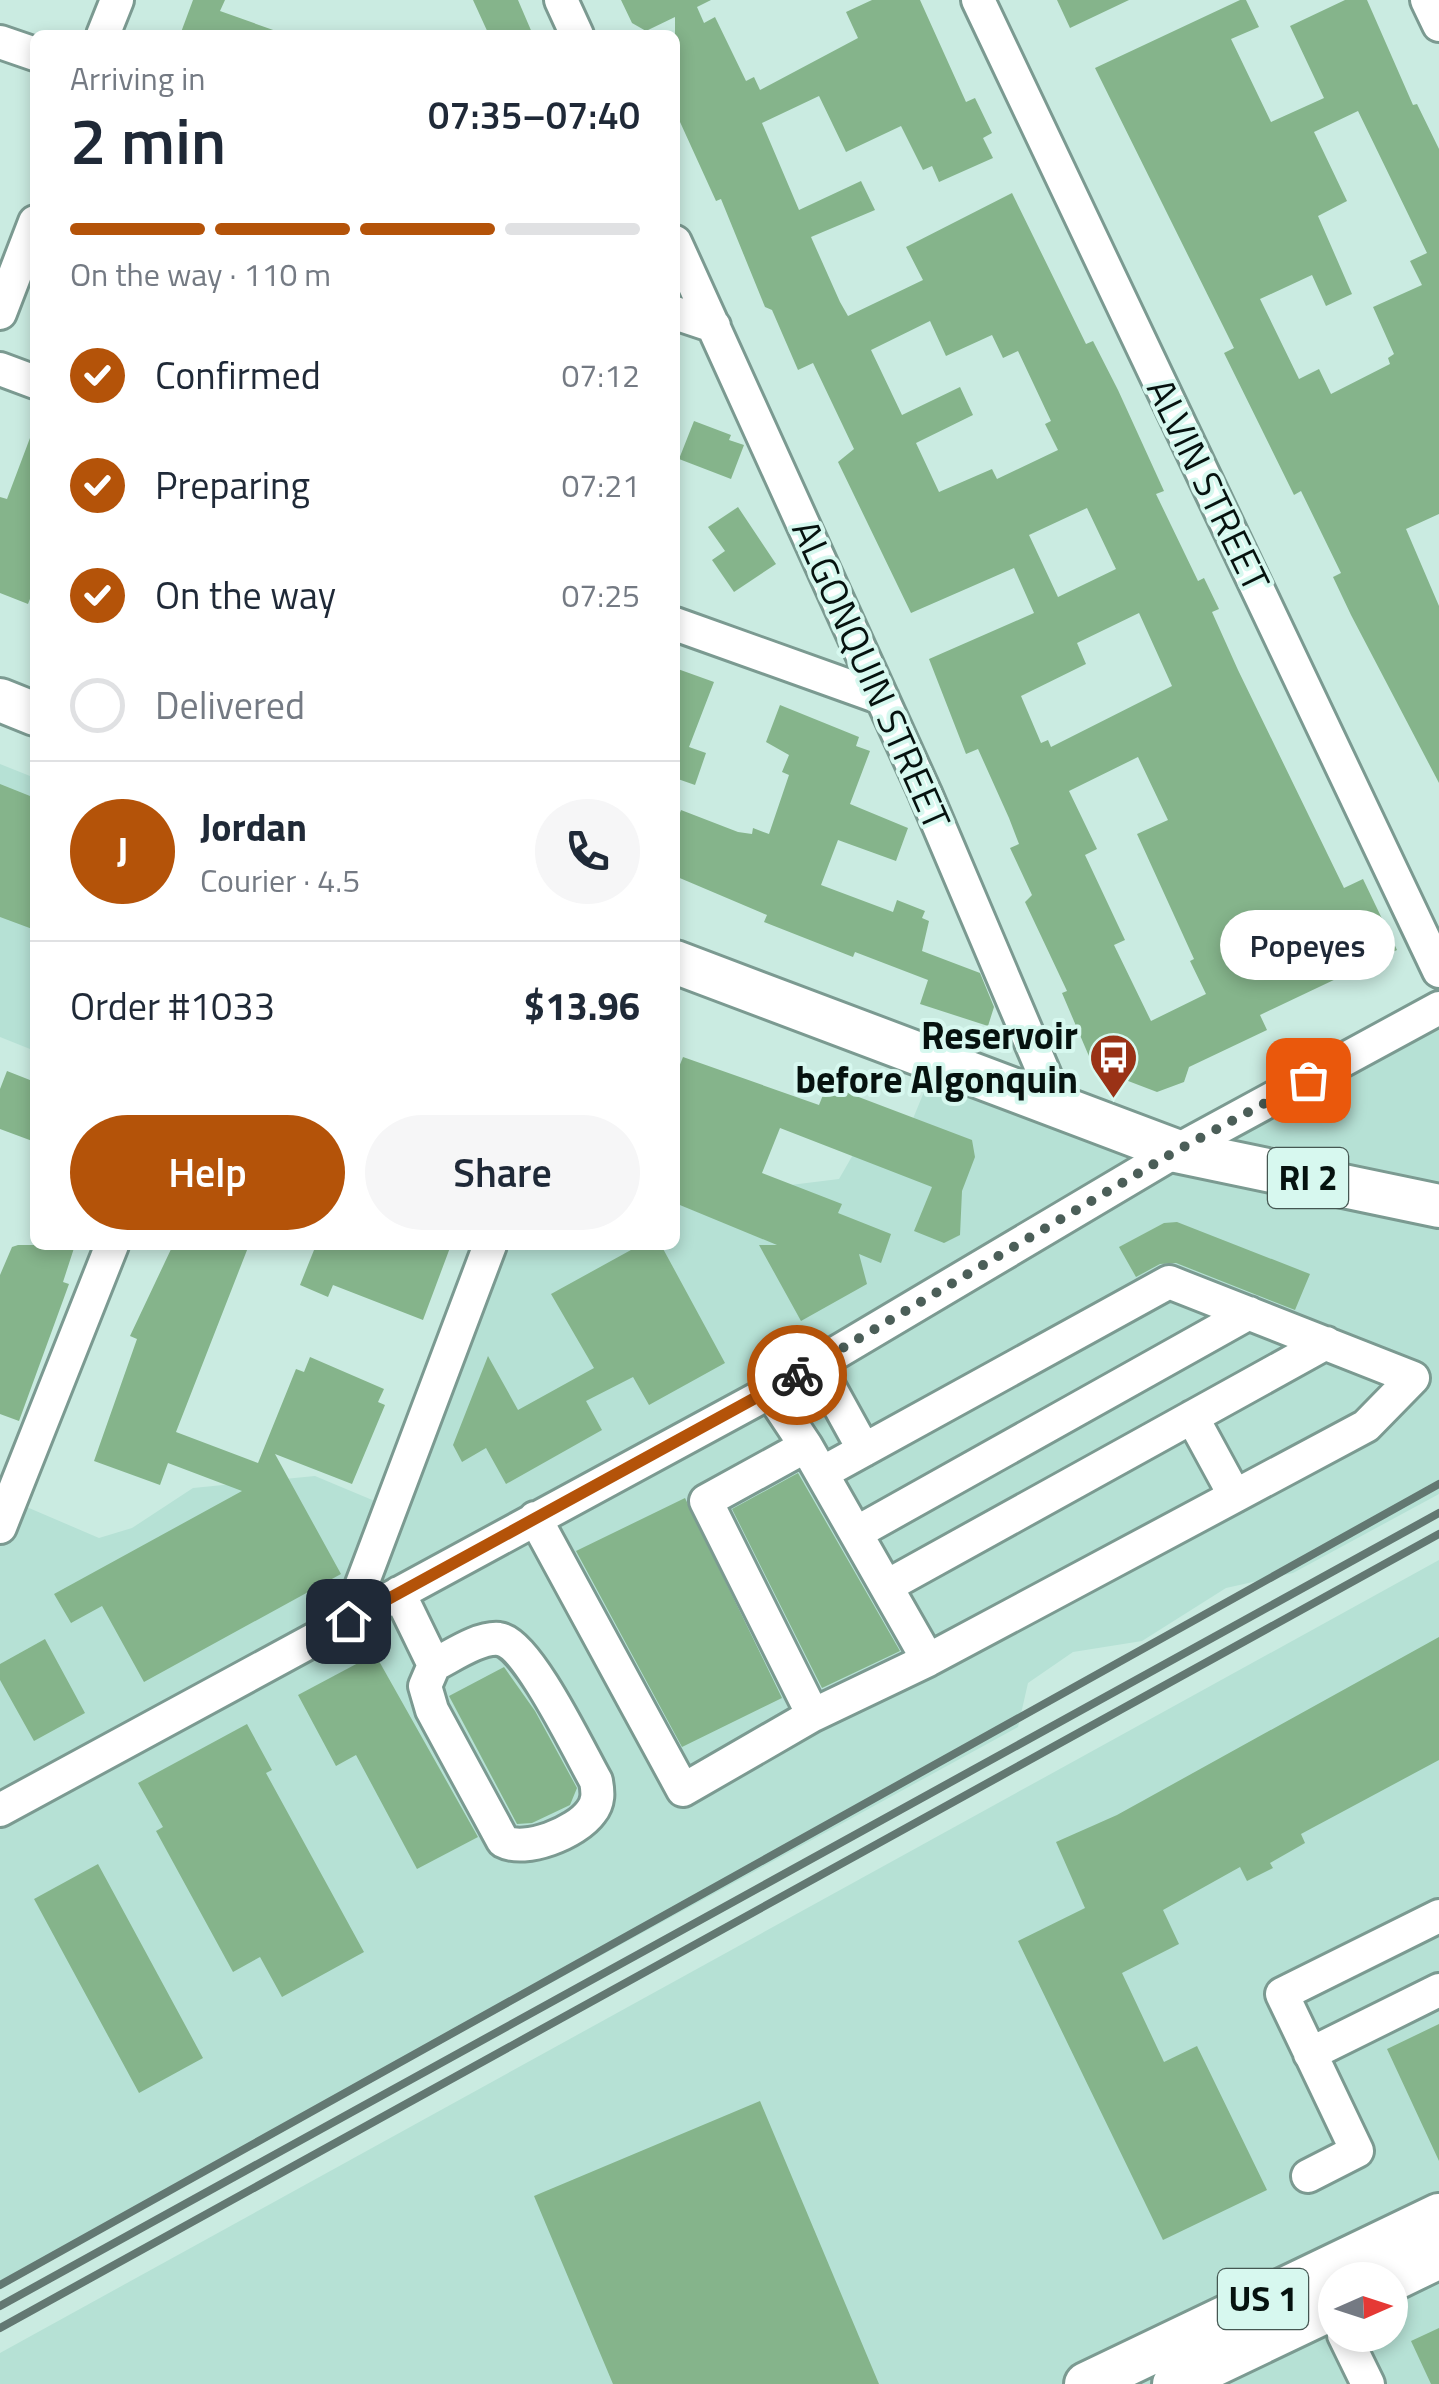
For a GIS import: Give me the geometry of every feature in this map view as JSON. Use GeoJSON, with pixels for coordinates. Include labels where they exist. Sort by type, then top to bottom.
{"type":"FeatureCollection","features":[{"type":"Feature","properties":{"kind":"main road"},"geometry":{"type":"LineString","coordinates":[[0,700],[30,712]]}},
{"type":"Feature","properties":{"kind":"main road","name":"RI 2"},"geometry":{"type":"LineString","coordinates":[[680,964],[1060,1111],[1176,1151],[1439,1206]]}},
{"type":"Feature","properties":{"kind":"main road","name":"US 1"},"geometry":{"type":"LineString","coordinates":[[1385,2262],[1439,2215]]}},
{"type":"Feature","properties":{"kind":"main road"},"geometry":{"type":"LineString","coordinates":[[1408,2272],[1439,2257]]}},
{"type":"Feature","properties":{"kind":"main road","name":"US 1"},"geometry":{"type":"LineString","coordinates":[[1086,2384],[1318,2312]]}},
{"type":"Feature","properties":{"kind":"main road","name":"US 1"},"geometry":{"type":"LineString","coordinates":[[1174,2384],[1318,2315]]}},
{"type":"Feature","properties":{"kind":"street"},"geometry":{"type":"LineString","coordinates":[[105,30],[117,0]]}},
{"type":"Feature","properties":{"kind":"street"},"geometry":{"type":"LineString","coordinates":[[561,0],[575,30]]}},
{"type":"Feature","properties":{"kind":"street","name":"ALVIN STREET"},"geometry":{"type":"LineString","coordinates":[[978,0],[1439,971]]}},
{"type":"Feature","properties":{"kind":"street"},"geometry":{"type":"LineString","coordinates":[[1427,0],[1439,25]]}},
{"type":"Feature","properties":{"kind":"street"},"geometry":{"type":"LineString","coordinates":[[0,42],[30,52]]}},
{"type":"Feature","properties":{"kind":"street"},"geometry":{"type":"LineString","coordinates":[[0,313],[30,235]]}},
{"type":"Feature","properties":{"kind":"street","name":"ALGONQUIN STREET"},"geometry":{"type":"LineString","coordinates":[[680,253],[882,698],[1060,1111]]}},
{"type":"Feature","properties":{"kind":"street"},"geometry":{"type":"LineString","coordinates":[[680,315],[714,326]]}},
{"type":"Feature","properties":{"kind":"street"},"geometry":{"type":"LineString","coordinates":[[0,368],[30,380]]}},
{"type":"Feature","properties":{"kind":"street"},"geometry":{"type":"LineString","coordinates":[[680,626],[882,698]]}},
{"type":"Feature","properties":{"kind":"street"},"geometry":{"type":"LineString","coordinates":[[0,1810],[770,1392],[1176,1151],[1439,1008]]}},
{"type":"Feature","properties":{"kind":"street"},"geometry":{"type":"LineString","coordinates":[[0,1526],[110,1250]]}},
{"type":"Feature","properties":{"kind":"street"},"geometry":{"type":"LineString","coordinates":[[348,1621],[488,1250]]}},
{"type":"Feature","properties":{"kind":"street"},"geometry":{"type":"LineString","coordinates":[[536,1518],[683,1790],[813,1715],[928,1660],[1366,1426],[1413,1378],[1169,1282],[864,1450],[814,1460],[706,1501],[813,1715]]}},
{"type":"Feature","properties":{"kind":"street"},"geometry":{"type":"LineString","coordinates":[[856,1533],[1249,1313]]}},
{"type":"Feature","properties":{"kind":"street"},"geometry":{"type":"LineString","coordinates":[[888,1586],[1326,1344]]}},
{"type":"Feature","properties":{"kind":"street"},"geometry":{"type":"LineString","coordinates":[[816,1362],[864,1450]]}},
{"type":"Feature","properties":{"kind":"street"},"geometry":{"type":"LineString","coordinates":[[770,1392],[814,1460],[928,1660]]}},
{"type":"Feature","properties":{"kind":"street"},"geometry":{"type":"LineString","coordinates":[[1192,1418],[1235,1496]]}},
{"type":"Feature","properties":{"kind":"street"},"geometry":{"type":"LineString","coordinates":[[398,1593],[434,1665],[425,1686],[432,1710],[502,1841],[516,1848],[532,1847],[590,1815],[598,1796],[596,1781],[528,1662],[510,1642],[495,1638],[434,1665]]}},
{"type":"Feature","properties":{"kind":"street"},"geometry":{"type":"LineString","coordinates":[[1308,2176],[1356,2152],[1282,1994],[1439,1916]]}},
{"type":"Feature","properties":{"kind":"street"},"geometry":{"type":"LineString","coordinates":[[1310,2054],[1439,1990]]}},
{"type":"Feature","properties":{"kind":"street"},"geometry":{"type":"LineString","coordinates":[[1353,2352],[1368,2384]]}},
{"type":"Feature","properties":{"kind":"shaded area"},"geometry":{"type":"Polygon","coordinates":[[[0,764],[30,776],[30,1049],[0,1037],[0,764]]]}},
{"type":"Feature","properties":{"kind":"shaded area"},"geometry":{"type":"Polygon","coordinates":[[[1439,1012],[1439,1494],[1293,1573],[1226,1588],[1142,1641],[1073,1652],[1028,1683],[1018,1727],[0,2285],[0,1534],[15,1502],[99,1538],[132,1528],[193,1488],[315,1476],[389,1507],[491,1250],[680,1250],[680,1198],[839,1179],[858,1146],[905,1138],[931,1075],[1162,1150],[1439,1012]]]}},
{"type":"Feature","properties":{"kind":"shaded area"},"geometry":{"type":"Polygon","coordinates":[[[1439,1560],[1439,2384],[0,2384],[0,2353],[1439,1560]]]}},
{"type":"Feature","properties":{"kind":"building"},"geometry":{"type":"Polygon","coordinates":[[[193,0],[225,0],[220,11],[273,30],[182,30],[193,0]]]}},
{"type":"Feature","properties":{"kind":"building"},"geometry":{"type":"Polygon","coordinates":[[[473,0],[518,0],[531,30],[487,30],[473,0]]]}},
{"type":"Feature","properties":{"kind":"building"},"geometry":{"type":"Polygon","coordinates":[[[621,0],[711,0],[697,7],[704,23],[715,17],[746,81],[754,77],[760,90],[858,38],[846,12],[872,0],[920,0],[966,102],[975,98],[992,133],[983,138],[993,158],[939,182],[932,166],[923,170],[901,126],[846,152],[819,96],[762,123],[799,210],[861,181],[875,210],[811,237],[840,302],[848,316],[923,280],[906,247],[1012,193],[1086,344],[1093,341],[1118,390],[1164,491],[1156,494],[1198,581],[1204,578],[1219,609],[1212,612],[1344,888],[1363,879],[1397,950],[1260,1015],[1267,1030],[1189,1067],[1184,1082],[1157,1092],[1094,1068],[1062,993],[1067,991],[1025,902],[1032,895],[1010,848],[1019,844],[1009,818],[978,749],[966,754],[929,659],[1034,613],[1014,568],[911,613],[838,462],[854,449],[813,363],[798,370],[772,310],[765,307],[721,199],[716,201],[680,122],[680,30],[675,30],[675,17],[644,30],[632,23],[621,0]],[[930,321],[871,350],[902,415],[960,387],[973,415],[916,443],[939,492],[992,469],[997,479],[1058,450],[1045,424],[1051,421],[1018,351],[1003,358],[992,335],[946,356],[930,321]],[[1087,508],[1029,535],[1058,597],[1116,569],[1087,508]],[[1139,613],[1077,643],[1086,664],[1021,696],[1041,743],[1048,740],[1051,747],[1172,686],[1139,613]],[[1138,757],[1069,791],[1097,849],[1085,855],[1125,940],[1114,945],[1151,1021],[1206,994],[1137,834],[1168,820],[1138,757]]]}},
{"type":"Feature","properties":{"kind":"building"},"geometry":{"type":"Polygon","coordinates":[[[1057,0],[1129,0],[1070,28],[1057,0]]]}},
{"type":"Feature","properties":{"kind":"building"},"geometry":{"type":"Polygon","coordinates":[[[1246,0],[1259,27],[1231,39],[1271,122],[1324,98],[1290,26],[1345,0],[1367,0],[1413,105],[1417,104],[1439,149],[1439,514],[1406,529],[1439,606],[1439,783],[1333,577],[1341,573],[1301,491],[1294,495],[1224,353],[1234,348],[1095,68],[1246,0]],[[1358,111],[1314,132],[1347,201],[1318,216],[1352,294],[1326,306],[1312,275],[1260,299],[1299,379],[1319,369],[1331,394],[1390,364],[1388,358],[1394,354],[1373,307],[1422,285],[1410,261],[1427,253],[1358,111]]]}},
{"type":"Feature","properties":{"kind":"building"},"geometry":{"type":"Polygon","coordinates":[[[694,421],[731,435],[729,440],[744,445],[731,479],[680,456],[694,421]]]}},
{"type":"Feature","properties":{"kind":"building"},"geometry":{"type":"Polygon","coordinates":[[[30,438],[28,604],[0,593],[0,497],[7,499],[30,438]]]}},
{"type":"Feature","properties":{"kind":"building"},"geometry":{"type":"Polygon","coordinates":[[[738,507],[776,564],[734,592],[712,560],[725,551],[708,527],[738,507]]]}},
{"type":"Feature","properties":{"kind":"building"},"geometry":{"type":"Polygon","coordinates":[[[680,670],[714,682],[689,747],[706,753],[695,785],[680,780],[680,670]]]}},
{"type":"Feature","properties":{"kind":"building"},"geometry":{"type":"Polygon","coordinates":[[[780,705],[859,737],[856,746],[870,751],[850,804],[908,828],[896,861],[838,840],[821,885],[893,912],[897,900],[925,911],[922,918],[929,921],[922,951],[980,973],[994,1007],[988,1026],[920,1004],[928,980],[855,952],[853,957],[764,922],[767,915],[680,878],[681,810],[738,832],[752,834],[753,828],[769,834],[789,775],[782,772],[789,755],[766,742],[780,705]]]}},
{"type":"Feature","properties":{"kind":"building"},"geometry":{"type":"Polygon","coordinates":[[[0,784],[30,796],[30,928],[0,917],[0,784]]]}},
{"type":"Feature","properties":{"kind":"building"},"geometry":{"type":"Polygon","coordinates":[[[683,1057],[819,1105],[827,1085],[972,1140],[975,1157],[962,1191],[960,1235],[944,1243],[914,1231],[932,1187],[780,1128],[762,1173],[842,1204],[838,1213],[891,1234],[881,1263],[859,1254],[867,1284],[801,1321],[759,1245],[777,1245],[680,1205],[683,1057]]]}},
{"type":"Feature","properties":{"kind":"building"},"geometry":{"type":"Polygon","coordinates":[[[7,1071],[30,1080],[30,1140],[0,1129],[0,1089],[7,1071]]]}},
{"type":"Feature","properties":{"kind":"building"},"geometry":{"type":"Polygon","coordinates":[[[1177,1222],[1310,1274],[1295,1310],[1176,1263],[1160,1264],[1136,1277],[1119,1247],[1164,1223],[1177,1222]]]}},
{"type":"Feature","properties":{"kind":"building"},"geometry":{"type":"Polygon","coordinates":[[[12,1247],[73,1250],[63,1282],[69,1284],[19,1421],[0,1414],[0,1275],[12,1247]]]}},
{"type":"Feature","properties":{"kind":"building"},"geometry":{"type":"Polygon","coordinates":[[[171,1250],[247,1250],[176,1432],[258,1463],[296,1369],[304,1372],[310,1357],[384,1389],[378,1402],[385,1405],[352,1484],[275,1454],[341,1574],[144,1682],[102,1606],[71,1623],[54,1594],[242,1491],[168,1463],[160,1485],[94,1461],[137,1339],[130,1336],[171,1250]]]}},
{"type":"Feature","properties":{"kind":"building"},"geometry":{"type":"Polygon","coordinates":[[[314,1250],[449,1250],[423,1320],[333,1285],[328,1297],[300,1285],[314,1250]]]}},
{"type":"Feature","properties":{"kind":"building"},"geometry":{"type":"Polygon","coordinates":[[[631,1250],[664,1250],[725,1363],[649,1405],[633,1377],[586,1401],[602,1430],[506,1484],[486,1448],[462,1462],[453,1445],[488,1356],[518,1410],[594,1368],[551,1294],[631,1250]]]}},
{"type":"Feature","properties":{"kind":"building"},"geometry":{"type":"Polygon","coordinates":[[[798,1473],[900,1651],[822,1688],[732,1509],[798,1473]]]}},
{"type":"Feature","properties":{"kind":"building"},"geometry":{"type":"Polygon","coordinates":[[[685,1498],[782,1698],[682,1747],[576,1551],[685,1498]]]}},
{"type":"Feature","properties":{"kind":"building"},"geometry":{"type":"Polygon","coordinates":[[[1439,1637],[1439,1760],[1301,1834],[1305,1843],[1270,1863],[1273,1868],[1247,1881],[1240,1867],[1163,1910],[1179,1944],[1122,1973],[1164,2062],[1197,2046],[1267,2190],[1163,2240],[1018,1941],[1085,1908],[1056,1842],[1117,1815],[1439,1637]]]}},
{"type":"Feature","properties":{"kind":"building"},"geometry":{"type":"Polygon","coordinates":[[[45,1639],[85,1713],[34,1741],[0,1680],[0,1664],[45,1639]]]}},
{"type":"Feature","properties":{"kind":"building"},"geometry":{"type":"Polygon","coordinates":[[[375,1654],[478,1837],[417,1869],[356,1755],[336,1766],[298,1695],[375,1654]]]}},
{"type":"Feature","properties":{"kind":"building"},"geometry":{"type":"Polygon","coordinates":[[[504,1667],[535,1711],[577,1788],[570,1805],[532,1823],[517,1824],[449,1696],[504,1667]]]}},
{"type":"Feature","properties":{"kind":"building"},"geometry":{"type":"Polygon","coordinates":[[[247,1724],[272,1770],[266,1773],[364,1952],[282,1997],[260,1957],[233,1972],[156,1831],[163,1827],[138,1783],[247,1724]]]}},
{"type":"Feature","properties":{"kind":"building"},"geometry":{"type":"Polygon","coordinates":[[[98,1864],[203,2058],[139,2093],[34,1899],[98,1864]]]}},
{"type":"Feature","properties":{"kind":"building"},"geometry":{"type":"Polygon","coordinates":[[[1439,2024],[1439,2161],[1387,2049],[1439,2024]]]}},
{"type":"Feature","properties":{"kind":"building"},"geometry":{"type":"Polygon","coordinates":[[[760,2101],[879,2384],[613,2384],[534,2196],[760,2101]]]}},
{"type":"Feature","properties":{"kind":"building"},"geometry":{"type":"Polygon","coordinates":[[[1439,2328],[1439,2384],[1431,2384],[1411,2341],[1439,2328]]]}},
{"type":"Feature","properties":{"kind":"railway"},"geometry":{"type":"LineString","coordinates":[[0,2285],[1439,1484]]}},
{"type":"Feature","properties":{"kind":"railway"},"geometry":{"type":"LineString","coordinates":[[0,2306],[1439,1513]]}},
{"type":"Feature","properties":{"kind":"railway"},"geometry":{"type":"LineString","coordinates":[[0,2328],[1439,1534]]}},
{"type":"Feature","properties":{"kind":"way so far"},"geometry":{"type":"LineString","coordinates":[[797,1375],[1176,1151],[1308,1080]]}},
{"type":"Feature","properties":{"kind":"place","name":"Popeyes"},"geometry":{"type":"Point","coordinates":[1308,1080]}},
{"type":"Feature","properties":{"kind":"place","name":"Reservoir before Algonquin"},"geometry":{"type":"Point","coordinates":[1113,1100]}},
{"type":"Feature","properties":{"kind":"route"},"geometry":{"type":"LineString","coordinates":[[348,1621],[797,1375]]}}]}
